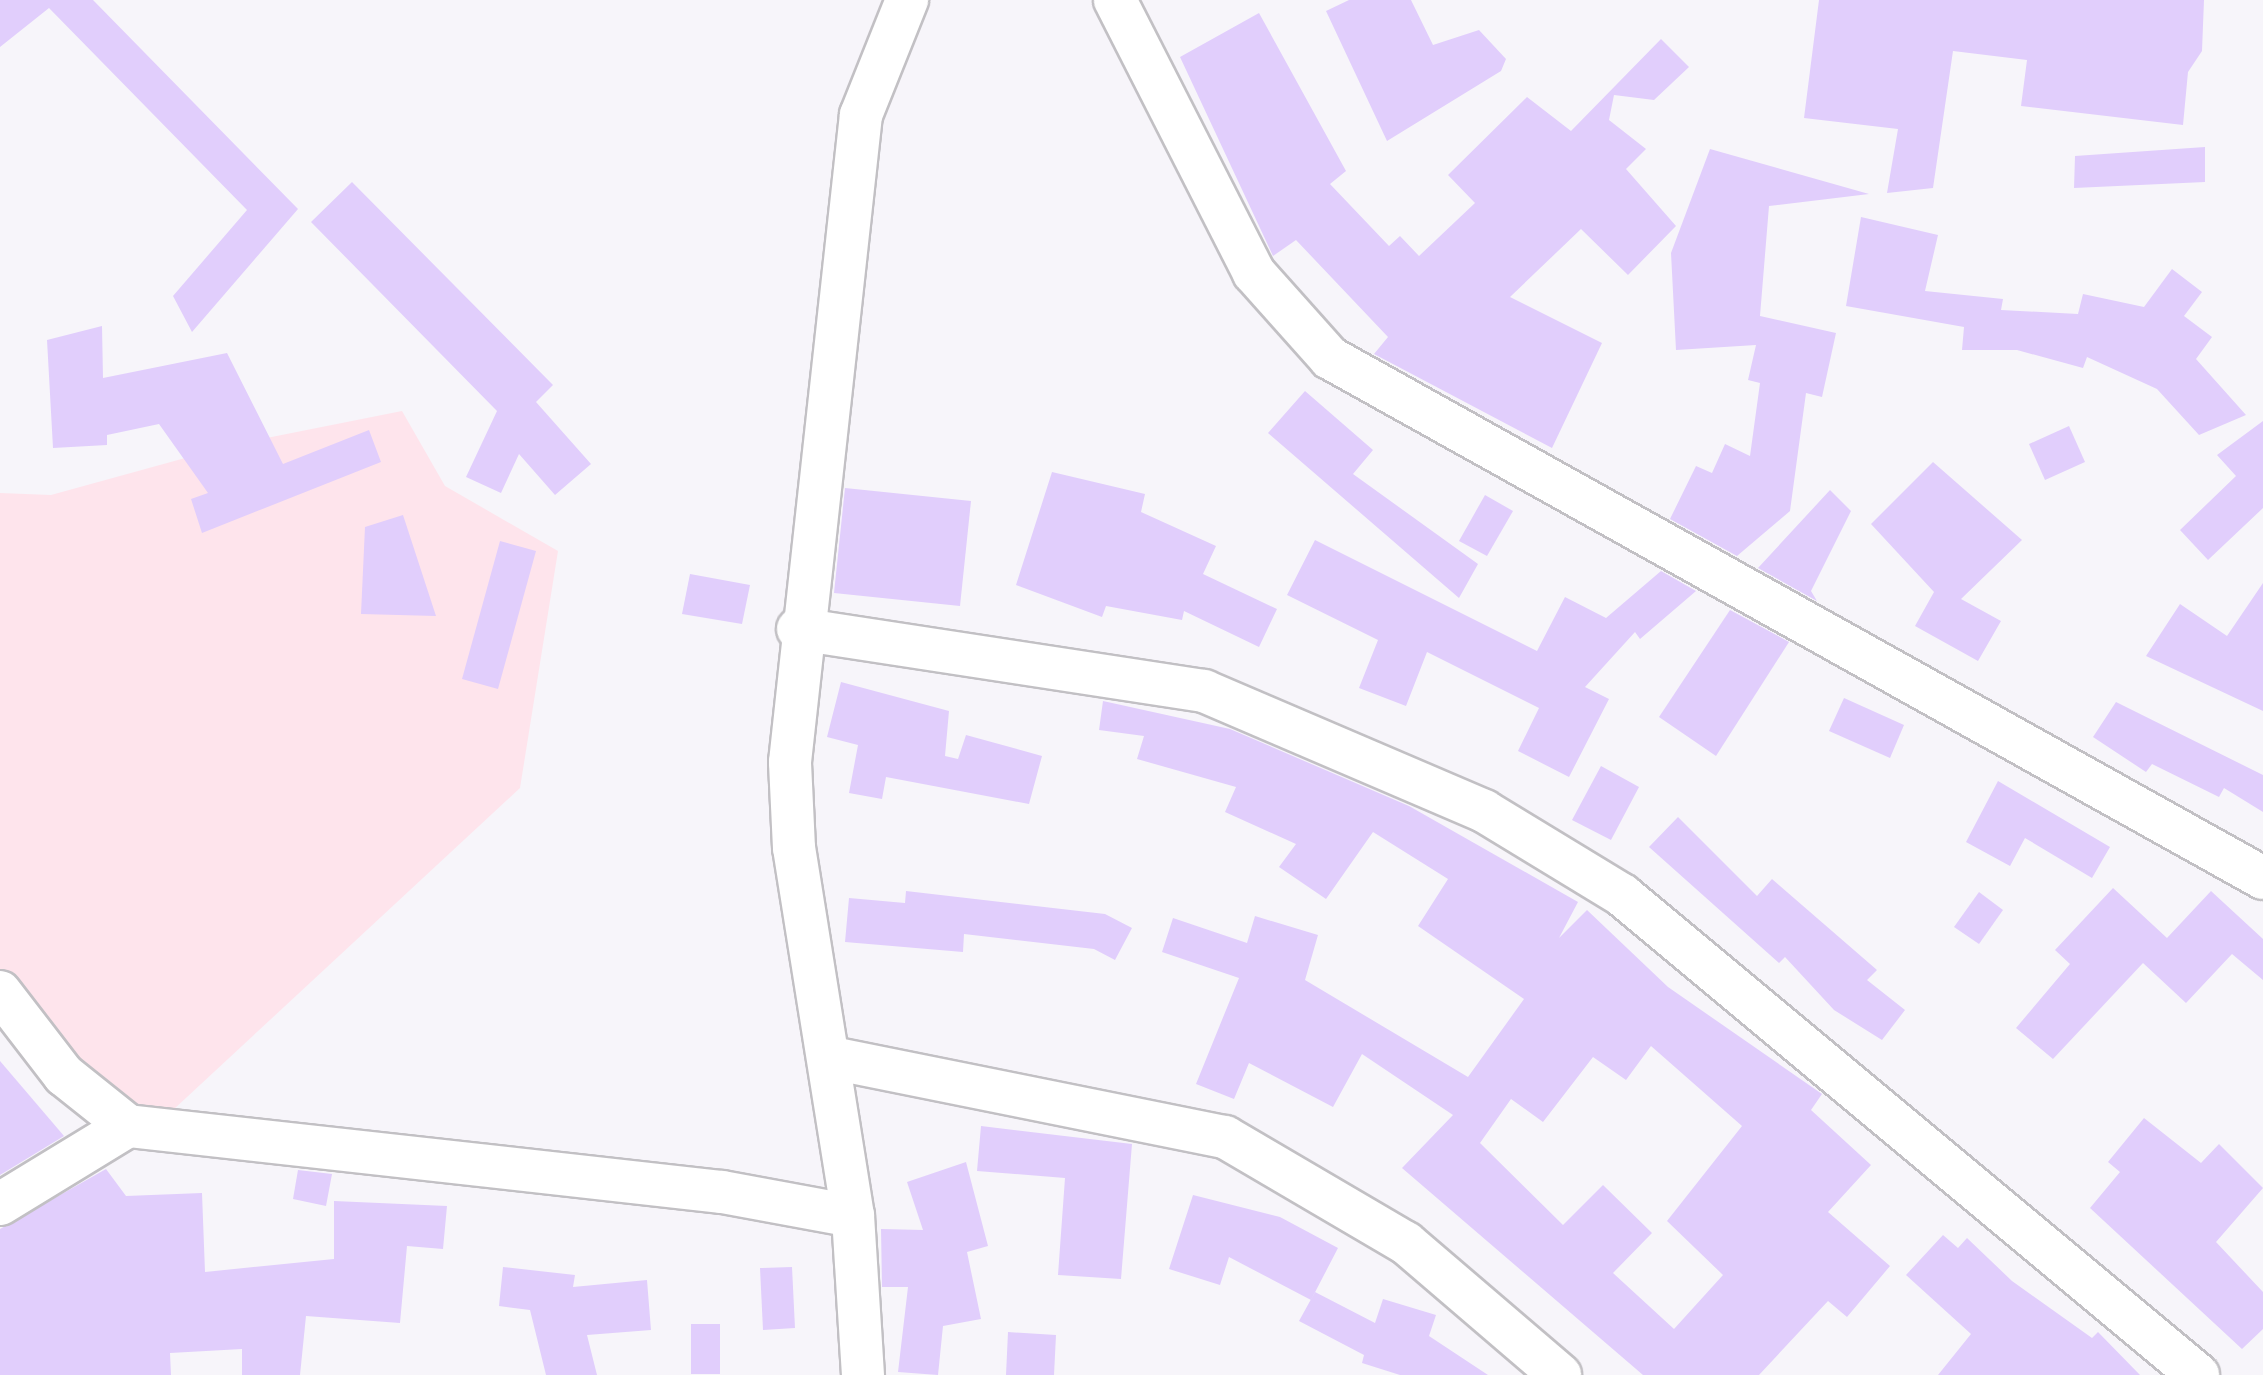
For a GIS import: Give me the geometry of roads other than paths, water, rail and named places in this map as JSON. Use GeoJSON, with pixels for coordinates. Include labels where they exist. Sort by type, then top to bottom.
{"type":"FeatureCollection","features":[{"type":"Feature","properties":{"kind":"street"},"geometry":{"type":"LineString","coordinates":[[863,1375],[853,1216],[832,1058],[794,848],[798,630],[861,114],[907,0]]}},
{"type":"Feature","properties":{"kind":"street"},"geometry":{"type":"LineString","coordinates":[[1116,0],[1254,272],[1330,358],[2263,878]]}},
{"type":"Feature","properties":{"kind":"street"},"geometry":{"type":"LineString","coordinates":[[798,630],[1204,692],[1484,811],[1622,895],[2198,1375]]}},
{"type":"Feature","properties":{"kind":"street"},"geometry":{"type":"LineString","coordinates":[[0,992],[64,1074],[128,1126],[722,1192],[853,1216]]}},
{"type":"Feature","properties":{"kind":"street"},"geometry":{"type":"LineString","coordinates":[[832,1058],[1225,1136],[1406,1242],[1560,1375]]}},
{"type":"Feature","properties":{"kind":"street"},"geometry":{"type":"LineString","coordinates":[[0,1204],[128,1126]]}}]}
